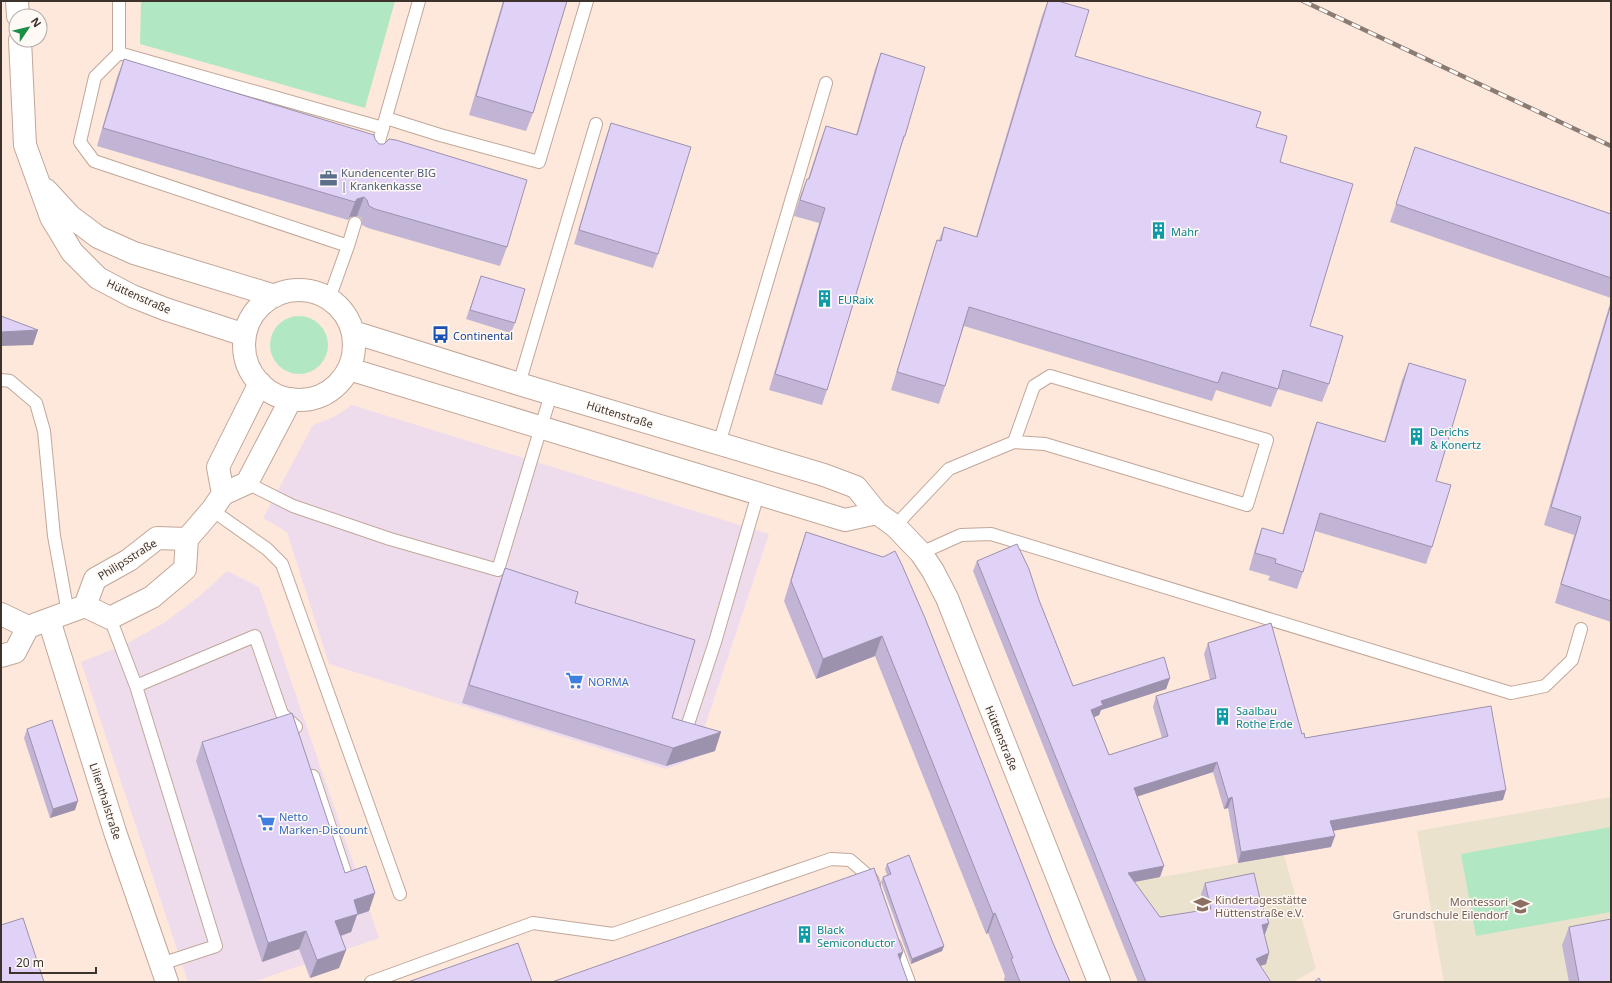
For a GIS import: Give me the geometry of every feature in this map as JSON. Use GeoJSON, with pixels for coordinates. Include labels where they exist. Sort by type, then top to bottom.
{"type":"FeatureCollection","features":[{"type":"Feature","properties":{"kind":"street","name":"Hüttenstraße"},"geometry":{"type":"LineString","coordinates":[[20,48],[25,145],[51,217],[72,252],[98,278],[132,296],[165,309],[245,335]]}},
{"type":"Feature","properties":{"kind":"street","name":"Hüttenstraße"},"geometry":{"type":"LineString","coordinates":[[37,181],[70,216],[98,237],[134,253],[275,296]]}},
{"type":"Feature","properties":{"kind":"street"},"geometry":{"type":"LineString","coordinates":[[293,290],[312,291],[329,299],[340,308],[348,319],[353,332],[353,357],[349,369],[339,383],[325,394],[308,400],[291,399],[274,394],[260,383],[250,369],[245,352],[245,335],[251,319],[262,305],[275,296],[293,290]]}},
{"type":"Feature","properties":{"kind":"street","name":"Hüttenstraße"},"geometry":{"type":"LineString","coordinates":[[353,332],[551,394],[824,475],[856,488],[877,513],[895,526],[921,553],[933,571],[947,598],[1098,982]]}},
{"type":"Feature","properties":{"kind":"street"},"geometry":{"type":"LineString","coordinates":[[349,369],[541,426],[845,520],[877,513]]}},
{"type":"Feature","properties":{"kind":"street"},"geometry":{"type":"LineString","coordinates":[[218,502],[218,467],[260,383]]}},
{"type":"Feature","properties":{"kind":"street"},"geometry":{"type":"LineString","coordinates":[[1,656],[15,652],[28,627],[67,613],[110,618],[152,597],[185,569],[187,539],[218,502],[247,483],[291,399]]}},
{"type":"Feature","properties":{"kind":"street","name":"Philipsstraße"},"geometry":{"type":"LineString","coordinates":[[67,613],[94,579],[129,560],[157,538],[187,539]]}},
{"type":"Feature","properties":{"kind":"street","name":"Lilienthalstraße"},"geometry":{"type":"LineString","coordinates":[[67,613],[115,832],[164,973]]}},
{"type":"Feature","properties":{"kind":"street"},"geometry":{"type":"LineString","coordinates":[[1,614],[28,627]]}},
{"type":"Feature","properties":{"kind":"lane"},"geometry":{"type":"LineString","coordinates":[[118,1],[119,53],[95,77],[80,142],[94,161],[348,246]]}},
{"type":"Feature","properties":{"kind":"lane"},"geometry":{"type":"LineString","coordinates":[[375,155],[419,1]]}},
{"type":"Feature","properties":{"kind":"lane"},"geometry":{"type":"LineString","coordinates":[[119,53],[385,123],[440,135],[539,162],[587,1]]}},
{"type":"Feature","properties":{"kind":"lane"},"geometry":{"type":"LineString","coordinates":[[719,444],[826,83]]}},
{"type":"Feature","properties":{"kind":"lane"},"geometry":{"type":"LineString","coordinates":[[519,384],[596,124]]}},
{"type":"Feature","properties":{"kind":"lane"},"geometry":{"type":"LineString","coordinates":[[329,299],[355,223]]}},
{"type":"Feature","properties":{"kind":"lane"},"geometry":{"type":"LineString","coordinates":[[895,526],[949,469],[1014,442],[1045,444],[1247,505],[1267,440],[1050,376],[1034,386],[1014,442]]}},
{"type":"Feature","properties":{"kind":"lane"},"geometry":{"type":"LineString","coordinates":[[1,380],[10,381],[36,403],[44,431],[54,536],[67,613]]}},
{"type":"Feature","properties":{"kind":"lane"},"geometry":{"type":"LineString","coordinates":[[247,483],[293,506],[390,539],[498,570],[551,394]]}},
{"type":"Feature","properties":{"kind":"lane"},"geometry":{"type":"LineString","coordinates":[[686,730],[715,642],[758,494]]}},
{"type":"Feature","properties":{"kind":"lane"},"geometry":{"type":"LineString","coordinates":[[218,502],[282,564],[400,894]]}},
{"type":"Feature","properties":{"kind":"lane"},"geometry":{"type":"LineString","coordinates":[[921,553],[961,536],[991,534],[1511,693],[1545,686],[1572,660],[1581,629]]}},
{"type":"Feature","properties":{"kind":"lane"},"geometry":{"type":"LineString","coordinates":[[110,618],[136,686],[216,946],[164,973]]}},
{"type":"Feature","properties":{"kind":"lane"},"geometry":{"type":"LineString","coordinates":[[136,686],[256,636],[282,714],[297,729],[300,736]]}},
{"type":"Feature","properties":{"kind":"lane"},"geometry":{"type":"LineString","coordinates":[[310,766],[345,872]]}},
{"type":"Feature","properties":{"kind":"lane"},"geometry":{"type":"LineString","coordinates":[[371,982],[533,923],[613,934],[831,859],[850,860],[872,879],[877,894]]}},
{"type":"Feature","properties":{"kind":"lane"},"geometry":{"type":"LineString","coordinates":[[890,931],[909,982]]}},
{"type":"Feature","properties":{"kind":"shaded area"},"geometry":{"type":"Polygon","coordinates":[[[352,405],[769,534],[694,759],[666,769],[329,664],[287,532],[263,518],[313,425],[334,417],[352,405]]]}},
{"type":"Feature","properties":{"kind":"shaded area"},"geometry":{"type":"Polygon","coordinates":[[[227,571],[259,587],[379,938],[253,982],[188,982],[81,662],[124,645],[164,623],[201,595],[227,571]]]}},
{"type":"Feature","properties":{"kind":"shaded area","name":"Montessori Grundschule Eilendorf"},"geometry":{"type":"Polygon","coordinates":[[[1611,797],[1611,982],[1444,982],[1417,831],[1611,797]]]}},
{"type":"Feature","properties":{"kind":"shaded area","name":"Kindertagesstätte Hüttenstraße e.V."},"geometry":{"type":"Polygon","coordinates":[[[1284,855],[1316,969],[1293,982],[1267,982],[1262,965],[1179,961],[1135,976],[1100,888],[1284,855]]]}},
{"type":"Feature","properties":{"kind":"green space"},"geometry":{"type":"Polygon","coordinates":[[[141,1],[395,1],[365,108],[140,44],[141,1]]]}},
{"type":"Feature","properties":{"kind":"green space"},"geometry":{"type":"Polygon","coordinates":[[[293,316],[305,316],[320,324],[328,339],[328,351],[320,366],[305,374],[293,374],[278,366],[270,351],[270,339],[278,324],[293,316]]]}},
{"type":"Feature","properties":{"kind":"green space"},"geometry":{"type":"Polygon","coordinates":[[[1611,827],[1611,912],[1476,936],[1461,854],[1611,827]]]}},
{"type":"Feature","properties":{"kind":"building"},"geometry":{"type":"Polygon","coordinates":[[[504,1],[567,1],[533,113],[476,96],[504,1]]]}},
{"type":"Feature","properties":{"kind":"building","name":"Mahr"},"geometry":{"type":"Polygon","coordinates":[[[1048,1],[1058,1],[1089,10],[1075,56],[1261,112],[1256,127],[1287,136],[1280,162],[1353,184],[1310,326],[1343,336],[1329,384],[1283,370],[1278,389],[1222,372],[1218,383],[969,307],[945,386],[897,372],[937,240],[941,241],[944,227],[977,237],[1048,1]]]}},
{"type":"Feature","properties":{"kind":"building","name":"EURaix"},"geometry":{"type":"Polygon","coordinates":[[[881,53],[925,67],[827,390],[775,374],[825,208],[800,200],[807,179],[809,179],[826,126],[857,135],[881,53]]]}},
{"type":"Feature","properties":{"kind":"building","name":"Kundencenter BIG | Krankenkasse"},"geometry":{"type":"Polygon","coordinates":[[[124,59],[374,135],[379,144],[384,144],[389,139],[396,140],[527,180],[507,247],[375,209],[369,206],[364,197],[357,199],[355,202],[103,128],[124,59]]]}},
{"type":"Feature","properties":{"kind":"building"},"geometry":{"type":"Polygon","coordinates":[[[611,123],[691,147],[658,254],[579,230],[611,123]]]}},
{"type":"Feature","properties":{"kind":"building"},"geometry":{"type":"Polygon","coordinates":[[[1415,147],[1611,214],[1611,278],[1396,204],[1415,147]]]}},
{"type":"Feature","properties":{"kind":"building"},"geometry":{"type":"Polygon","coordinates":[[[481,276],[525,289],[515,323],[470,310],[481,276]]]}},
{"type":"Feature","properties":{"kind":"building"},"geometry":{"type":"Polygon","coordinates":[[[1611,304],[1611,601],[1561,584],[1581,517],[1551,507],[1611,304]]]}},
{"type":"Feature","properties":{"kind":"building"},"geometry":{"type":"Polygon","coordinates":[[[1,316],[38,330],[1,332],[1,316]]]}},
{"type":"Feature","properties":{"kind":"building"},"geometry":{"type":"Polygon","coordinates":[[[1409,363],[1466,380],[1436,481],[1451,485],[1432,547],[1320,513],[1303,572],[1275,563],[1276,559],[1255,553],[1262,528],[1283,534],[1317,422],[1385,442],[1409,363]]]}},
{"type":"Feature","properties":{"kind":"building"},"geometry":{"type":"Polygon","coordinates":[[[806,532],[883,557],[895,551],[925,618],[1053,943],[1070,982],[1020,982],[1011,959],[1013,958],[995,913],[993,914],[882,636],[823,659],[791,581],[806,532]]]}},
{"type":"Feature","properties":{"kind":"building"},"geometry":{"type":"Polygon","coordinates":[[[1017,544],[1029,569],[1039,600],[1073,686],[1164,657],[1170,678],[1101,701],[1103,705],[1091,710],[1109,755],[1168,736],[1156,696],[1216,678],[1208,643],[1271,623],[1302,734],[1304,733],[1305,738],[1491,706],[1506,790],[1330,821],[1335,836],[1241,852],[1232,797],[1228,799],[1217,762],[1134,788],[1164,866],[1128,873],[1160,917],[1211,909],[1205,883],[1254,873],[1260,899],[1269,923],[1262,925],[1269,953],[1256,959],[1271,982],[1146,982],[977,561],[1017,544]]]}},
{"type":"Feature","properties":{"kind":"building","name":"NORMA"},"geometry":{"type":"Polygon","coordinates":[[[505,568],[578,592],[575,603],[695,640],[672,718],[721,732],[673,748],[469,685],[505,568]]]}},
{"type":"Feature","properties":{"kind":"building","name":"Netto Marken-Discount"},"geometry":{"type":"Polygon","coordinates":[[[292,713],[345,873],[366,866],[375,893],[354,900],[358,914],[335,921],[346,950],[317,960],[306,931],[268,943],[202,742],[292,713]]]}},
{"type":"Feature","properties":{"kind":"building"},"geometry":{"type":"Polygon","coordinates":[[[52,720],[78,801],[53,809],[27,729],[52,720]]]}},
{"type":"Feature","properties":{"kind":"building"},"geometry":{"type":"Polygon","coordinates":[[[909,855],[944,946],[912,959],[883,877],[891,874],[887,864],[909,855]]]}},
{"type":"Feature","properties":{"kind":"building","name":"Black Semiconductor"},"geometry":{"type":"Polygon","coordinates":[[[874,868],[903,952],[898,954],[908,982],[552,982],[874,868]]]}},
{"type":"Feature","properties":{"kind":"building"},"geometry":{"type":"Polygon","coordinates":[[[23,918],[44,982],[1,982],[1,925],[23,918]]]}},
{"type":"Feature","properties":{"kind":"building"},"geometry":{"type":"Polygon","coordinates":[[[1611,919],[1611,982],[1579,982],[1569,927],[1611,919]]]}},
{"type":"Feature","properties":{"kind":"building"},"geometry":{"type":"Polygon","coordinates":[[[518,943],[532,982],[408,982],[518,943]]]}},
{"type":"Feature","properties":{"kind":"building"},"geometry":{"type":"Polygon","coordinates":[[[1319,978],[1321,982],[1314,982],[1319,978]]]}},
{"type":"Feature","properties":{"kind":"railway"},"geometry":{"type":"LineString","coordinates":[[1303,1],[1611,146]]}},
{"type":"Feature","properties":{"kind":"place","name":"Kundencenter BIG | Krankenkasse"},"geometry":{"type":"Point","coordinates":[328,178]}},
{"type":"Feature","properties":{"kind":"place","name":"Mahr"},"geometry":{"type":"Point","coordinates":[1158,231]}},
{"type":"Feature","properties":{"kind":"place","name":"EURaix"},"geometry":{"type":"Point","coordinates":[825,299]}},
{"type":"Feature","properties":{"kind":"place","name":"Continental"},"geometry":{"type":"Point","coordinates":[440,335]}},
{"type":"Feature","properties":{"kind":"place","name":"Derichs & Konertz"},"geometry":{"type":"Point","coordinates":[1417,437]}},
{"type":"Feature","properties":{"kind":"place","name":"NORMA"},"geometry":{"type":"Point","coordinates":[575,681]}},
{"type":"Feature","properties":{"kind":"place","name":"Saalbau Rothe Erde"},"geometry":{"type":"Point","coordinates":[1223,716]}},
{"type":"Feature","properties":{"kind":"place","name":"Netto Marken-Discount"},"geometry":{"type":"Point","coordinates":[266,822]}},
{"type":"Feature","properties":{"kind":"place","name":"Kindertagesstätte Hüttenstraße e.V."},"geometry":{"type":"Point","coordinates":[1202,905]}},
{"type":"Feature","properties":{"kind":"place","name":"Montessori Grundschule Eilendorf"},"geometry":{"type":"Point","coordinates":[1521,907]}},
{"type":"Feature","properties":{"kind":"place","name":"Black Semiconductor"},"geometry":{"type":"Point","coordinates":[804,935]}}]}
